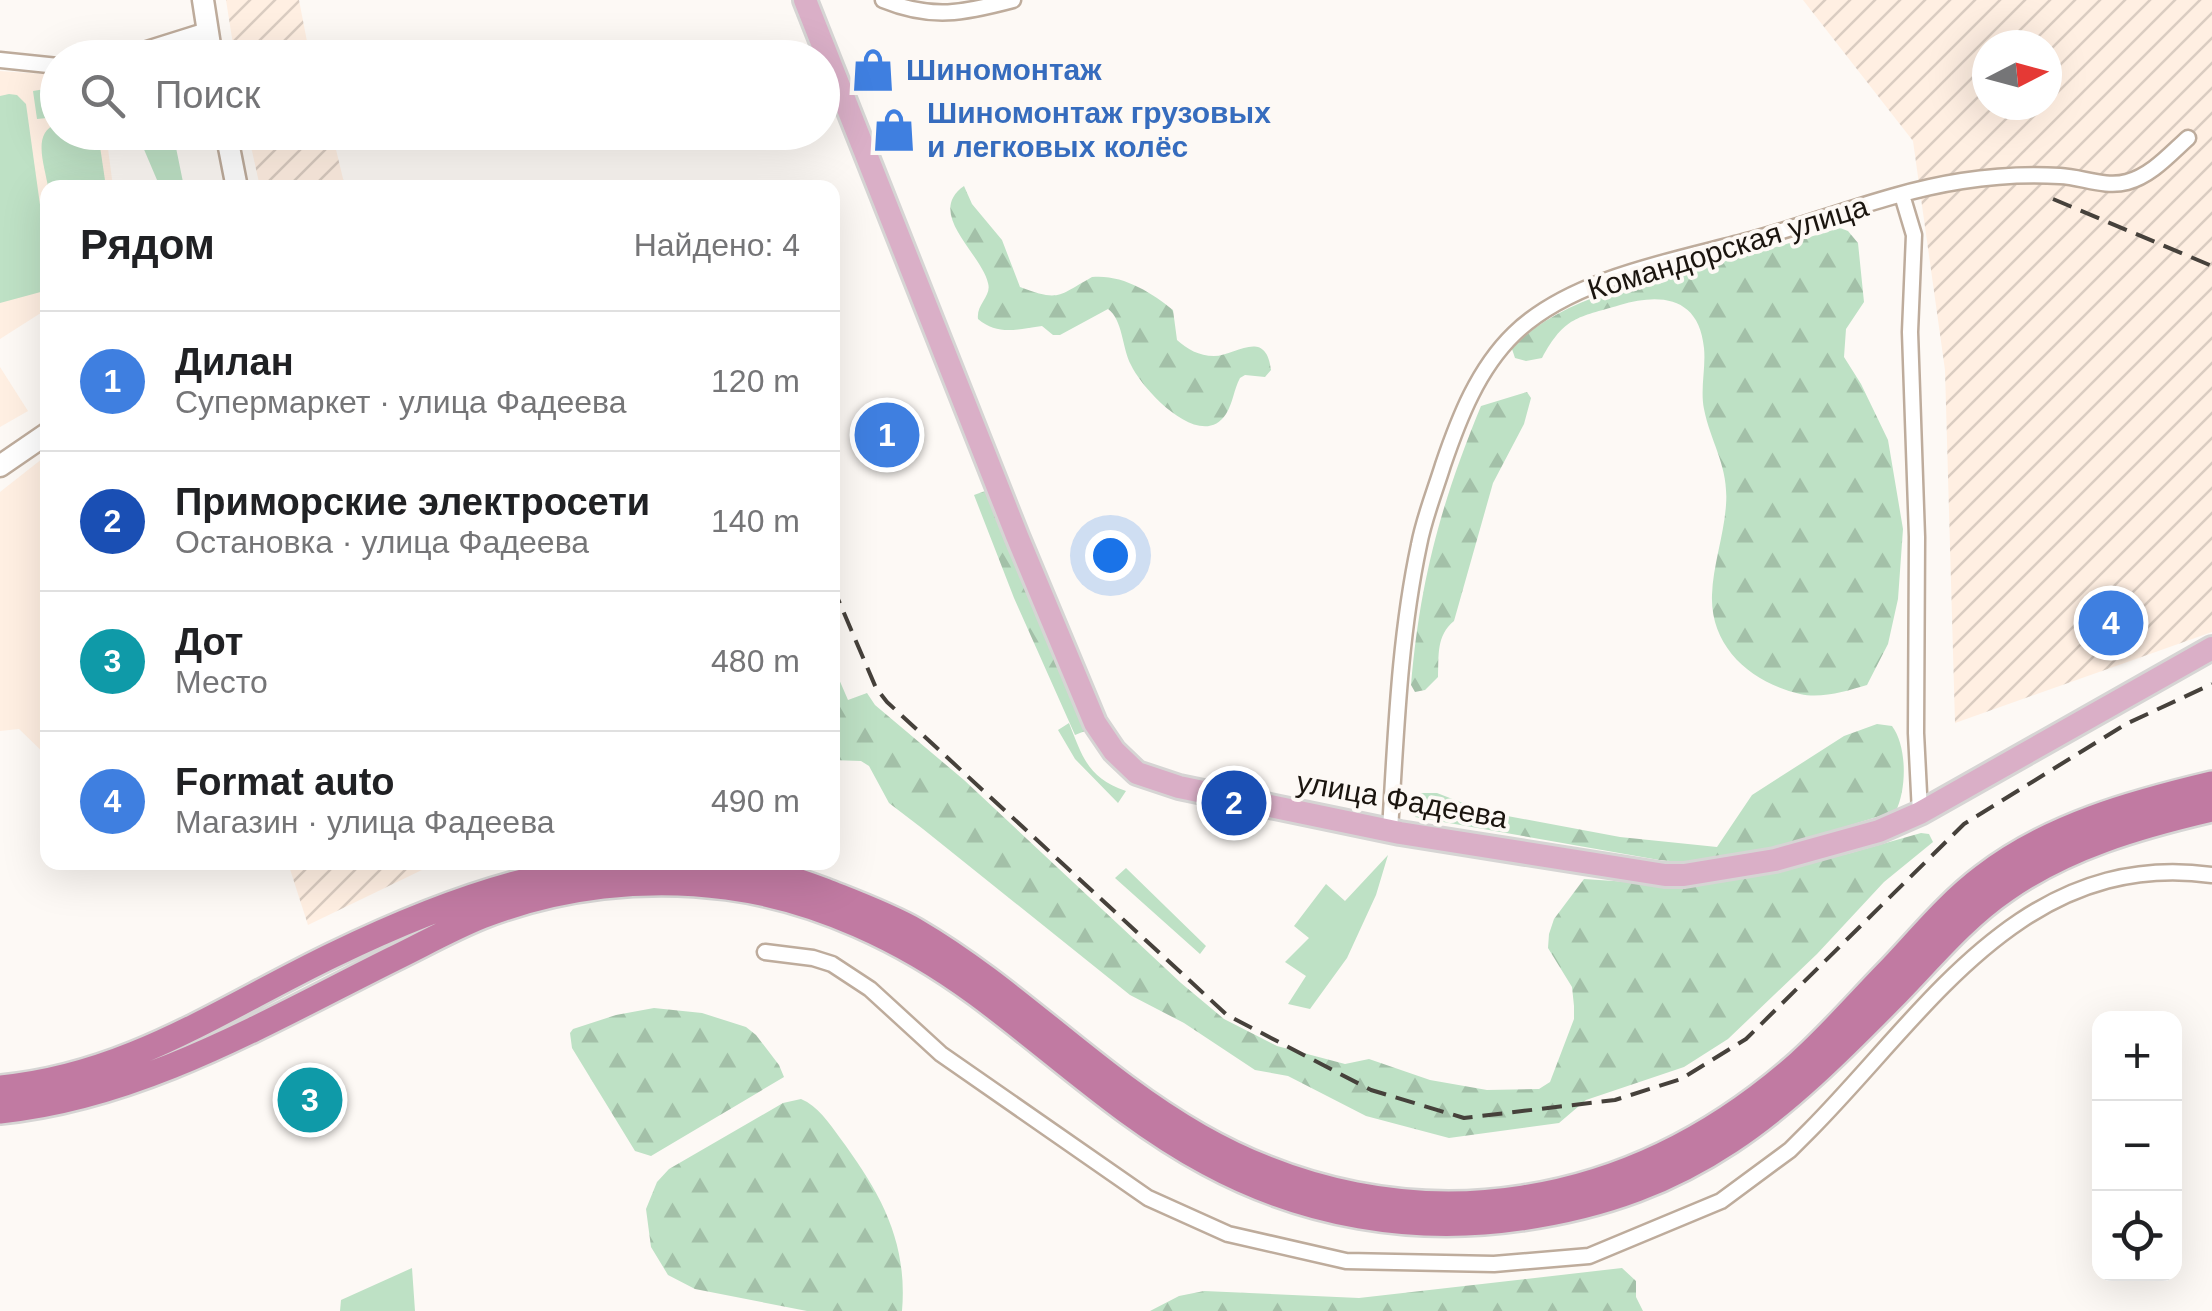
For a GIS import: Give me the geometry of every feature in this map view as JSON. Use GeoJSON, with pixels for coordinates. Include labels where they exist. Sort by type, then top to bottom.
{"type":"FeatureCollection","features":[{"type":"Feature","properties":{"kind":"highway"},"geometry":{"type":"LineString","coordinates":[[745,870],[786,876],[915,930],[983,976],[1132,1092],[1198,1136],[1253,1163],[1310,1185],[1364,1198],[1456,1204],[1518,1199],[1584,1187],[1690,1143],[1740,1112],[1802,1061],[1982,878],[2023,850],[2096,816],[2212,784]]}},
{"type":"Feature","properties":{"kind":"highway"},"geometry":{"type":"LineString","coordinates":[[0,1112],[35,1108],[108,1090],[176,1064],[480,916],[591,887],[643,882],[700,884],[732,887],[804,905],[872,930],[975,992],[1147,1124],[1205,1162],[1247,1182],[1357,1217],[1455,1224],[1518,1219],[1588,1206],[1639,1190],[1698,1162],[1748,1131],[1811,1080],[1999,894],[2048,863],[2092,844],[2209,810]]}},
{"type":"Feature","properties":{"kind":"highway"},"geometry":{"type":"LineString","coordinates":[[0,1088],[32,1085],[103,1066],[168,1042],[336,953],[519,881],[572,870]]}},
{"type":"Feature","properties":{"kind":"main road"},"geometry":{"type":"LineString","coordinates":[[204,0],[209,40]]}},
{"type":"Feature","properties":{"kind":"main road","name":"улица Фадеева"},"geometry":{"type":"LineString","coordinates":[[805,0],[821,40]]}},
{"type":"Feature","properties":{"kind":"main road","name":"улица Фадеева"},"geometry":{"type":"LineString","coordinates":[[840,88],[1095,723],[1104,739],[1137,773],[1390,830],[1684,875],[1740,867],[1830,846],[1920,813],[2212,648]]}},
{"type":"Feature","properties":{"kind":"main road"},"geometry":{"type":"LineString","coordinates":[[230,150],[235,180]]}},
{"type":"Feature","properties":{"kind":"main road"},"geometry":{"type":"LineString","coordinates":[[0,466],[40,438]]}},
{"type":"Feature","properties":{"kind":"street"},"geometry":{"type":"LineString","coordinates":[[883,0],[928,14],[973,11],[1013,0]]}},
{"type":"Feature","properties":{"kind":"street"},"geometry":{"type":"LineString","coordinates":[[175,40],[207,30]]}},
{"type":"Feature","properties":{"kind":"street"},"geometry":{"type":"LineString","coordinates":[[0,60],[40,64]]}},
{"type":"Feature","properties":{"kind":"street","name":"Командорская улица"},"geometry":{"type":"LineString","coordinates":[[1390,830],[1400,664],[1419,542],[1460,414],[1494,358],[1516,332],[1602,281],[1902,195],[1964,181],[2028,175],[2111,184],[2127,182],[2144,175],[2188,138]]}},
{"type":"Feature","properties":{"kind":"street"},"geometry":{"type":"LineString","coordinates":[[1902,195],[1914,235],[1910,332],[1920,813]]}},
{"type":"Feature","properties":{"kind":"street"},"geometry":{"type":"LineString","coordinates":[[765,952],[832,964],[870,989],[941,1054],[1033,1121],[1148,1198],[1228,1234],[1346,1262],[1494,1264],[1589,1256],[1721,1201],[1790,1150],[1964,962],[2004,929],[2068,892],[2146,873],[2212,875]]}},
{"type":"Feature","properties":{"kind":"shaded area"},"geometry":{"type":"Polygon","coordinates":[[[226,0],[299,0],[307,40],[232,40],[226,0]]]}},
{"type":"Feature","properties":{"kind":"shaded area"},"geometry":{"type":"Polygon","coordinates":[[[1803,0],[2212,0],[2212,632],[1955,723],[1945,370],[1913,141],[1803,0]]]}},
{"type":"Feature","properties":{"kind":"shaded area"},"geometry":{"type":"Polygon","coordinates":[[[0,71],[40,74],[40,150],[108,150],[112,180],[40,180],[40,313],[0,339],[0,71]]]}},
{"type":"Feature","properties":{"kind":"shaded area"},"geometry":{"type":"Polygon","coordinates":[[[252,150],[336,150],[343,180],[258,180],[252,150]]]}},
{"type":"Feature","properties":{"kind":"shaded area"},"geometry":{"type":"Polygon","coordinates":[[[0,367],[28,411],[0,427],[0,367]]]}},
{"type":"Feature","properties":{"kind":"shaded area"},"geometry":{"type":"Polygon","coordinates":[[[40,461],[40,749],[19,729],[0,731],[0,492],[40,461]]]}},
{"type":"Feature","properties":{"kind":"shaded area"},"geometry":{"type":"Polygon","coordinates":[[[290,870],[422,870],[308,925],[290,870]]]}},
{"type":"Feature","properties":{"kind":"green space"},"geometry":{"type":"Polygon","coordinates":[[[40,90],[40,119],[37,119],[33,91],[40,90]]]}},
{"type":"Feature","properties":{"kind":"green space"},"geometry":{"type":"Polygon","coordinates":[[[17,95],[26,104],[40,205],[40,292],[0,303],[0,96],[17,95]]]}},
{"type":"Feature","properties":{"kind":"green space"},"geometry":{"type":"Polygon","coordinates":[[[42,150],[101,150],[105,180],[47,180],[42,150]]]}},
{"type":"Feature","properties":{"kind":"green space"},"geometry":{"type":"Polygon","coordinates":[[[144,150],[176,150],[183,180],[157,180],[144,150]]]}},
{"type":"Feature","properties":{"kind":"green space"},"geometry":{"type":"Polygon","coordinates":[[[964,186],[972,204],[1002,240],[1020,287],[1058,295],[1092,277],[1125,281],[1173,310],[1177,340],[1189,349],[1214,356],[1256,347],[1268,357],[1271,370],[1265,377],[1240,378],[1226,414],[1215,424],[1202,426],[1173,413],[1137,376],[1117,320],[1108,309],[1060,335],[1053,335],[1042,326],[1008,330],[986,324],[978,319],[978,314],[988,283],[959,233],[950,208],[964,186]]]}},
{"type":"Feature","properties":{"kind":"green space"},"geometry":{"type":"Polygon","coordinates":[[[1840,228],[1858,243],[1864,302],[1846,329],[1844,357],[1888,440],[1903,529],[1898,599],[1888,644],[1867,685],[1817,696],[1782,689],[1751,672],[1726,647],[1718,631],[1712,595],[1726,491],[1704,409],[1704,348],[1695,318],[1676,303],[1635,301],[1565,326],[1542,358],[1515,358],[1512,349],[1532,330],[1584,301],[1840,228]]]}},
{"type":"Feature","properties":{"kind":"green space"},"geometry":{"type":"Polygon","coordinates":[[[1527,392],[1531,398],[1524,424],[1493,483],[1454,621],[1441,640],[1438,677],[1425,690],[1415,692],[1411,685],[1420,611],[1434,542],[1467,442],[1481,406],[1527,392]]]}},
{"type":"Feature","properties":{"kind":"green space"},"geometry":{"type":"Polygon","coordinates":[[[985,491],[1085,731],[1075,735],[1014,598],[974,495],[985,491]]]}},
{"type":"Feature","properties":{"kind":"green space"},"geometry":{"type":"Polygon","coordinates":[[[840,682],[848,700],[867,693],[875,705],[964,780],[1224,1019],[1277,1046],[1345,1064],[1369,1059],[1430,1080],[1487,1090],[1539,1089],[1550,1082],[1574,1019],[1574,1006],[1572,987],[1548,948],[1549,934],[1554,919],[1584,879],[1689,886],[1847,854],[1921,833],[1929,834],[1933,842],[1884,882],[1817,954],[1728,1039],[1684,1067],[1586,1100],[1559,1123],[1449,1138],[1366,1116],[1288,1076],[1255,1070],[1184,1023],[1130,995],[889,803],[869,766],[861,761],[840,760],[840,682]]]}},
{"type":"Feature","properties":{"kind":"green space"},"geometry":{"type":"Polygon","coordinates":[[[1069,723],[1088,765],[1103,780],[1126,791],[1118,803],[1075,759],[1058,730],[1069,723]]]}},
{"type":"Feature","properties":{"kind":"green space"},"geometry":{"type":"Polygon","coordinates":[[[1877,724],[1892,726],[1903,756],[1904,779],[1896,811],[1748,857],[1702,864],[1659,860],[1415,817],[1413,797],[1437,793],[1486,812],[1620,837],[1717,847],[1752,795],[1844,736],[1877,724]]]}},
{"type":"Feature","properties":{"kind":"green space"},"geometry":{"type":"Polygon","coordinates":[[[1388,855],[1376,895],[1347,958],[1310,1009],[1288,1004],[1306,976],[1285,962],[1309,938],[1294,926],[1326,884],[1345,901],[1388,855]]]}},
{"type":"Feature","properties":{"kind":"green space"},"geometry":{"type":"Polygon","coordinates":[[[1126,868],[1206,946],[1200,954],[1115,878],[1126,868]]]}},
{"type":"Feature","properties":{"kind":"green space"},"geometry":{"type":"Polygon","coordinates":[[[654,1008],[702,1013],[746,1027],[779,1065],[784,1077],[651,1156],[635,1151],[572,1048],[570,1033],[616,1015],[654,1008]]]}},
{"type":"Feature","properties":{"kind":"green space"},"geometry":{"type":"Polygon","coordinates":[[[801,1099],[827,1121],[879,1198],[896,1240],[903,1286],[902,1311],[807,1311],[695,1289],[668,1275],[651,1247],[646,1209],[657,1182],[669,1169],[783,1103],[801,1099]]]}},
{"type":"Feature","properties":{"kind":"green space"},"geometry":{"type":"Polygon","coordinates":[[[412,1268],[415,1311],[340,1311],[341,1300],[412,1268]]]}},
{"type":"Feature","properties":{"kind":"green space"},"geometry":{"type":"Polygon","coordinates":[[[1622,1268],[1636,1281],[1636,1297],[1643,1311],[1150,1311],[1179,1296],[1204,1291],[1359,1298],[1622,1268]]]}},
{"type":"Feature","properties":{"kind":"railway"},"geometry":{"type":"LineString","coordinates":[[2053,199],[2212,266]]}},
{"type":"Feature","properties":{"kind":"railway"},"geometry":{"type":"LineString","coordinates":[[840,604],[876,688],[887,702],[1227,1015],[1371,1090],[1464,1118],[1615,1100],[1681,1079],[1746,1039],[1964,824],[2126,724],[2212,684]]}},
{"type":"Feature","properties":{"kind":"place","name":"Шиномонтаж"},"geometry":{"type":"Point","coordinates":[873,70]}},
{"type":"Feature","properties":{"kind":"place","name":"Шиномонтаж грузовых и легковых колёс"},"geometry":{"type":"Point","coordinates":[894,130]}},
{"type":"Feature","properties":{"kind":"place","name":"Дилан"},"geometry":{"type":"Point","coordinates":[887,435]}},
{"type":"Feature","properties":{"kind":"place","name":"Format auto"},"geometry":{"type":"Point","coordinates":[2111,623]}},
{"type":"Feature","properties":{"kind":"place","name":"Приморские электросети"},"geometry":{"type":"Point","coordinates":[1234,803]}},
{"type":"Feature","properties":{"kind":"place","name":"Дот"},"geometry":{"type":"Point","coordinates":[310,1100]}}]}
